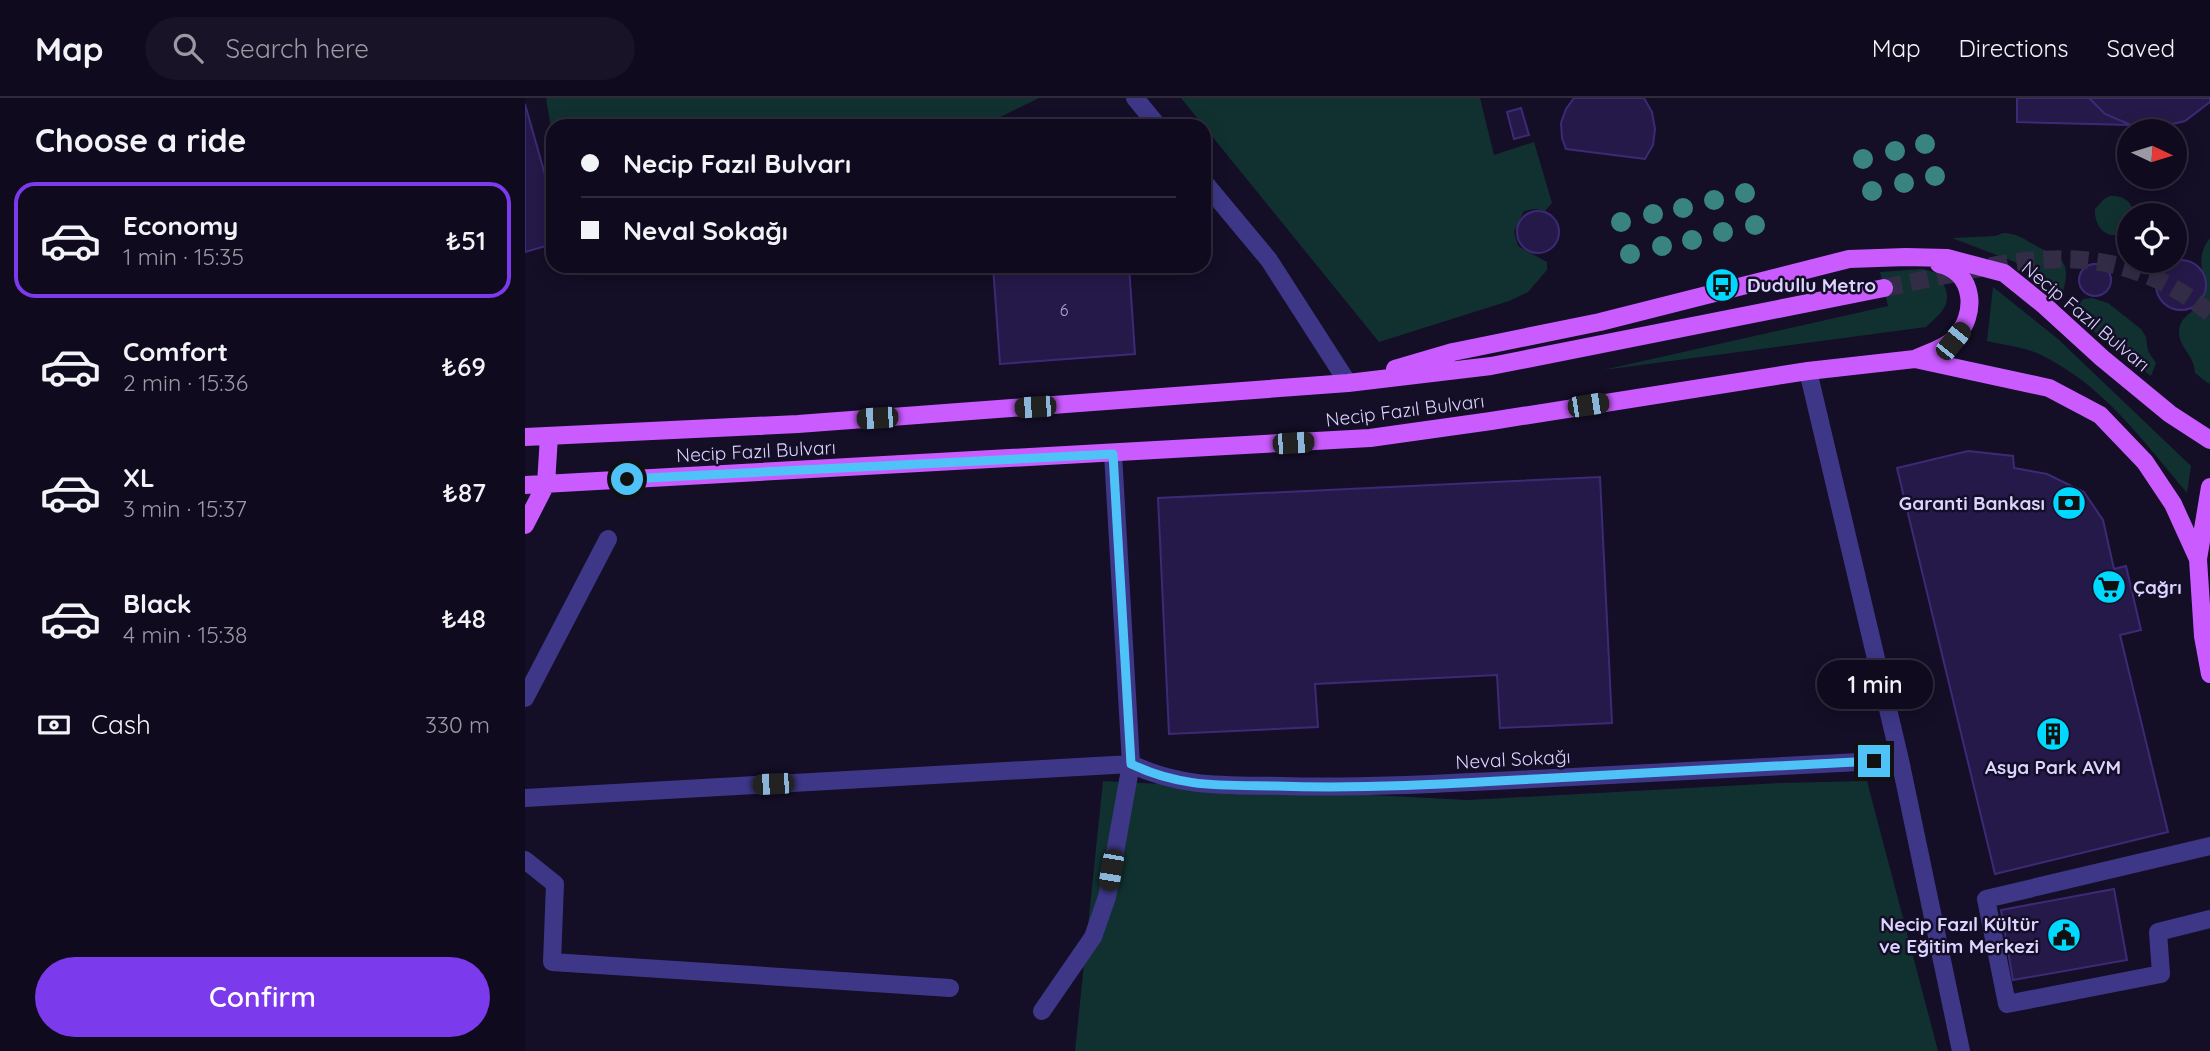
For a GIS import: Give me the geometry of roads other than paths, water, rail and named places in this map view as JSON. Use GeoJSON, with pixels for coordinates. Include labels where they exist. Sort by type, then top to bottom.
{"type":"FeatureCollection","features":[{"type":"Feature","properties":{"kind":"main road"},"geometry":{"type":"LineString","coordinates":[[1906,257],[1947,265],[1961,276],[1969,287],[1969,311],[1964,327],[1953,341],[1915,359]]}},
{"type":"Feature","properties":{"kind":"main road","name":"Necip Fazıl Bulvarı"},"geometry":{"type":"LineString","coordinates":[[1348,383],[1453,352],[1599,322],[1849,259],[1947,258],[2004,274],[2170,414],[2210,440]]}},
{"type":"Feature","properties":{"kind":"main road","name":"Necip Fazıl Bulvarı"},"geometry":{"type":"LineString","coordinates":[[525,438],[798,424],[1348,383],[1516,362],[1884,288]]}},
{"type":"Feature","properties":{"kind":"main road","name":"Necip Fazıl Bulvarı"},"geometry":{"type":"LineString","coordinates":[[525,485],[1370,438],[1808,371],[1915,359],[2049,388],[2100,415],[2145,463],[2173,504],[2198,559]]}},
{"type":"Feature","properties":{"kind":"main road"},"geometry":{"type":"LineString","coordinates":[[525,524],[546,484],[549,436]]}},
{"type":"Feature","properties":{"kind":"main road"},"geometry":{"type":"LineString","coordinates":[[2210,487],[2198,559],[2210,674]]}},
{"type":"Feature","properties":{"kind":"street"},"geometry":{"type":"LineString","coordinates":[[1135,98],[1152,119]]}},
{"type":"Feature","properties":{"kind":"street"},"geometry":{"type":"LineString","coordinates":[[1211,190],[1269,260],[1348,383]]}},
{"type":"Feature","properties":{"kind":"street"},"geometry":{"type":"LineString","coordinates":[[1808,371],[1900,760],[1961,1051]]}},
{"type":"Feature","properties":{"kind":"street"},"geometry":{"type":"LineString","coordinates":[[1042,1011],[1093,937],[1107,897],[1131,764],[1113,454]]}},
{"type":"Feature","properties":{"kind":"street"},"geometry":{"type":"LineString","coordinates":[[525,698],[608,539]]}},
{"type":"Feature","properties":{"kind":"street","name":"Neval Sokağı"},"geometry":{"type":"LineString","coordinates":[[1131,764],[1156,776],[1206,785],[1313,787],[1426,785],[1900,760]]}},
{"type":"Feature","properties":{"kind":"street"},"geometry":{"type":"LineString","coordinates":[[525,798],[1131,764]]}},
{"type":"Feature","properties":{"kind":"street"},"geometry":{"type":"LineString","coordinates":[[2210,846],[1986,900],[2007,1004],[2161,974],[2158,932],[2210,919]]}},
{"type":"Feature","properties":{"kind":"street"},"geometry":{"type":"LineString","coordinates":[[525,860],[555,884],[552,962],[950,988]]}},
{"type":"Feature","properties":{"kind":"tunnel"},"geometry":{"type":"LineString","coordinates":[[1884,288],[2013,263],[2053,259],[2092,261],[2131,269],[2170,286],[2210,313]]}},
{"type":"Feature","properties":{"kind":"place","name":"Dudullu Metro"},"geometry":{"type":"Point","coordinates":[1722,285]}},
{"type":"Feature","properties":{"kind":"place","name":"Garanti Bankası"},"geometry":{"type":"Point","coordinates":[2069,503]}},
{"type":"Feature","properties":{"kind":"place","name":"Çağrı"},"geometry":{"type":"Point","coordinates":[2109,587]}},
{"type":"Feature","properties":{"kind":"place","name":"Asya Park AVM"},"geometry":{"type":"Point","coordinates":[2053,734]}},
{"type":"Feature","properties":{"kind":"place","name":"Necip Fazıl Kültür ve Eğitim Merkezi"},"geometry":{"type":"Point","coordinates":[2064,935]}}]}
